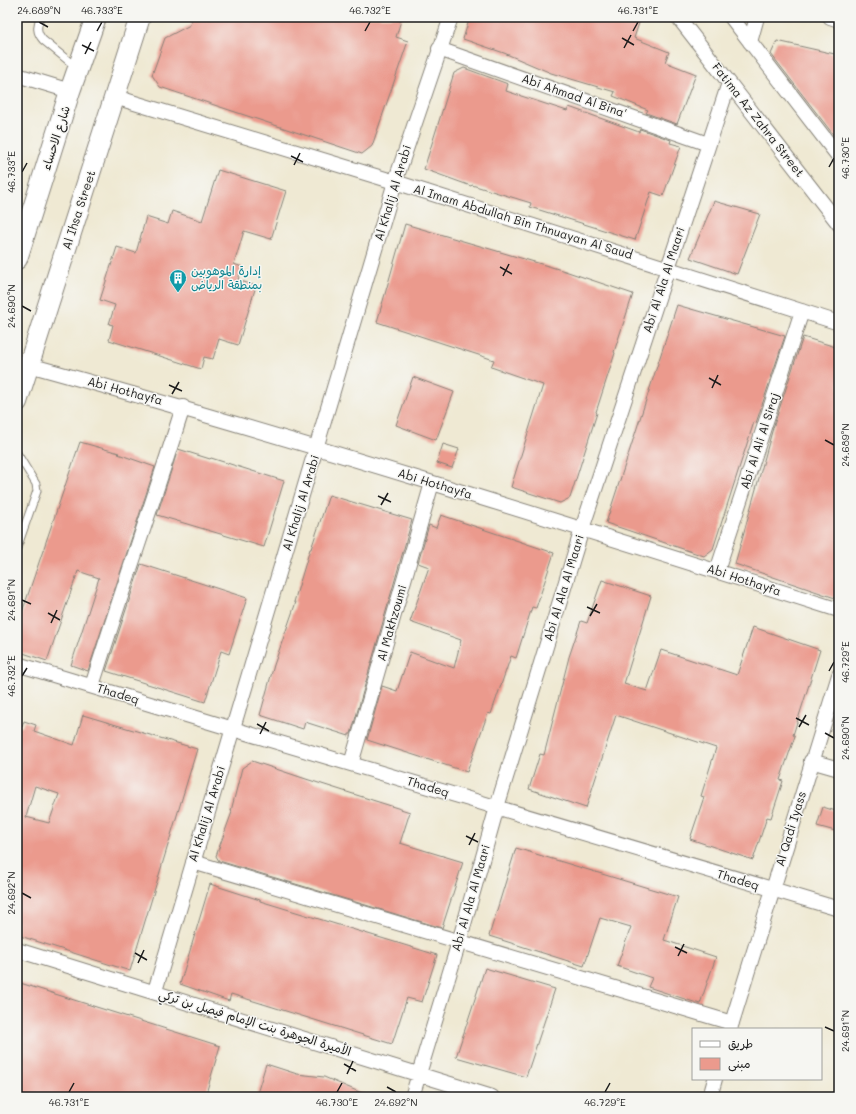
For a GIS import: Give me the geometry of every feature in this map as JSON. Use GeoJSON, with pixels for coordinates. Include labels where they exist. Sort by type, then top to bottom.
{"type":"FeatureCollection","features":[{"type":"Feature","properties":{"kind":"main road","name":"شارع الاحساء"},"geometry":{"type":"LineString","coordinates":[[17,259],[70,91],[96,17]]}},
{"type":"Feature","properties":{"kind":"main road","name":"Al Ihsa Street"},"geometry":{"type":"LineString","coordinates":[[17,402],[140,17]]}},
{"type":"Feature","properties":{"kind":"street","name":"Al Khalij Al Arabi"},"geometry":{"type":"LineString","coordinates":[[155,991],[318,448],[395,182],[451,17]]}},
{"type":"Feature","properties":{"kind":"street","name":"Fatima Az Zahra Street"},"geometry":{"type":"LineString","coordinates":[[678,17],[839,224]]}},
{"type":"Feature","properties":{"kind":"street"},"geometry":{"type":"LineString","coordinates":[[731,17],[839,157]]}},
{"type":"Feature","properties":{"kind":"street"},"geometry":{"type":"LineString","coordinates":[[750,42],[756,17]]}},
{"type":"Feature","properties":{"kind":"street"},"geometry":{"type":"LineString","coordinates":[[830,17],[839,20]]}},
{"type":"Feature","properties":{"kind":"street","name":"Abi Ahmad Al Bina'"},"geometry":{"type":"LineString","coordinates":[[439,49],[708,144]]}},
{"type":"Feature","properties":{"kind":"street"},"geometry":{"type":"LineString","coordinates":[[17,75],[70,91]]}},
{"type":"Feature","properties":{"kind":"street","name":"Abi Al Ala Al Maari"},"geometry":{"type":"LineString","coordinates":[[412,1097],[497,807],[582,529],[729,82]]}},
{"type":"Feature","properties":{"kind":"street","name":"Al Imam Abdullah Bin Thnuayan Al Saud"},"geometry":{"type":"LineString","coordinates":[[115,97],[395,182],[839,323]]}},
{"type":"Feature","properties":{"kind":"street","name":"Abi Al Ali Al Siraj"},"geometry":{"type":"LineString","coordinates":[[717,571],[802,311]]}},
{"type":"Feature","properties":{"kind":"street","name":"Abi Hothayfa"},"geometry":{"type":"LineString","coordinates":[[29,365],[183,407],[582,529],[839,610]]}},
{"type":"Feature","properties":{"kind":"street"},"geometry":{"type":"LineString","coordinates":[[92,686],[123,587],[158,488],[183,407]]}},
{"type":"Feature","properties":{"kind":"street","name":"Al Makhzoumi"},"geometry":{"type":"LineString","coordinates":[[352,764],[432,483]]}},
{"type":"Feature","properties":{"kind":"street","name":"Thadeq"},"geometry":{"type":"LineString","coordinates":[[17,664],[839,909]]}},
{"type":"Feature","properties":{"kind":"street","name":"Al Qadi Iyass"},"geometry":{"type":"LineString","coordinates":[[731,1026],[811,761],[839,675]]}},
{"type":"Feature","properties":{"kind":"street"},"geometry":{"type":"LineString","coordinates":[[811,761],[839,769]]}},
{"type":"Feature","properties":{"kind":"street"},"geometry":{"type":"LineString","coordinates":[[193,862],[731,1026]]}},
{"type":"Feature","properties":{"kind":"street","name":"الأميرة الجوهرة بنت الإمام فيصل بن تركي"},"geometry":{"type":"LineString","coordinates":[[17,950],[155,991],[492,1097]]}},
{"type":"Feature","properties":{"kind":"street"},"geometry":{"type":"LineString","coordinates":[[710,1097],[715,1080]]}},
{"type":"Feature","properties":{"kind":"lane"},"geometry":{"type":"LineString","coordinates":[[40,17],[37,27],[39,35],[78,69]]}},
{"type":"Feature","properties":{"kind":"lane"},"geometry":{"type":"LineString","coordinates":[[17,453],[36,484],[37,491],[17,548]]}},
{"type":"Feature","properties":{"kind":"building"},"geometry":{"type":"Polygon","coordinates":[[[192,17],[402,17],[396,37],[408,41],[372,146],[362,154],[160,87],[152,75],[165,38],[190,25],[192,17]]]}},
{"type":"Feature","properties":{"kind":"building"},"geometry":{"type":"Polygon","coordinates":[[[470,17],[641,17],[634,38],[669,52],[665,62],[696,74],[677,124],[646,113],[648,110],[613,96],[615,92],[551,73],[504,53],[463,39],[470,17]]]}},
{"type":"Feature","properties":{"kind":"building"},"geometry":{"type":"Polygon","coordinates":[[[777,41],[839,55],[839,142],[771,54],[777,41]]]}},
{"type":"Feature","properties":{"kind":"building"},"geometry":{"type":"Polygon","coordinates":[[[464,68],[508,84],[506,91],[567,111],[569,107],[639,132],[640,129],[671,140],[670,143],[681,146],[663,196],[651,192],[635,240],[530,207],[531,203],[472,185],[471,186],[424,169],[454,73],[464,68]]]}},
{"type":"Feature","properties":{"kind":"building","name":"إدارة الموهوبين بمنطقة الرياض"},"geometry":{"type":"Polygon","coordinates":[[[218,170],[286,191],[271,239],[244,231],[234,264],[242,267],[238,280],[256,286],[238,345],[219,339],[213,359],[204,357],[201,369],[109,340],[113,325],[109,324],[115,305],[100,300],[117,247],[136,253],[146,217],[168,224],[172,211],[202,221],[218,170]]]}},
{"type":"Feature","properties":{"kind":"building"},"geometry":{"type":"Polygon","coordinates":[[[714,201],[760,214],[737,274],[690,258],[714,201]]]}},
{"type":"Feature","properties":{"kind":"building"},"geometry":{"type":"Polygon","coordinates":[[[405,224],[565,271],[633,294],[570,498],[560,503],[511,487],[543,385],[491,367],[494,360],[377,322],[405,224]]]}},
{"type":"Feature","properties":{"kind":"building"},"geometry":{"type":"Polygon","coordinates":[[[677,305],[785,336],[756,423],[754,422],[713,549],[704,556],[606,523],[677,305]]]}},
{"type":"Feature","properties":{"kind":"building"},"geometry":{"type":"Polygon","coordinates":[[[803,337],[839,348],[839,586],[835,598],[735,564],[773,428],[803,337]]]}},
{"type":"Feature","properties":{"kind":"building"},"geometry":{"type":"Polygon","coordinates":[[[413,377],[454,392],[436,440],[396,425],[413,377]]]}},
{"type":"Feature","properties":{"kind":"building"},"geometry":{"type":"Polygon","coordinates":[[[80,442],[119,453],[118,454],[155,467],[88,671],[71,665],[99,578],[78,571],[47,661],[17,651],[17,627],[80,442]]]}},
{"type":"Feature","properties":{"kind":"building"},"geometry":{"type":"Polygon","coordinates":[[[443,444],[459,449],[452,468],[437,463],[443,444]]]}},
{"type":"Feature","properties":{"kind":"building"},"geometry":{"type":"Polygon","coordinates":[[[178,449],[284,481],[264,547],[157,515],[178,449]]]}},
{"type":"Feature","properties":{"kind":"building"},"geometry":{"type":"Polygon","coordinates":[[[329,495],[412,520],[351,734],[349,734],[349,736],[305,722],[303,729],[260,715],[274,665],[296,602],[294,602],[310,549],[329,495]]]}},
{"type":"Feature","properties":{"kind":"building"},"geometry":{"type":"Polygon","coordinates":[[[441,515],[554,553],[536,608],[532,607],[516,658],[511,656],[491,714],[488,713],[467,772],[367,740],[382,686],[397,691],[410,652],[454,668],[461,640],[410,622],[429,567],[418,563],[429,525],[436,528],[441,515]]]}},
{"type":"Feature","properties":{"kind":"building"},"geometry":{"type":"Polygon","coordinates":[[[141,564],[247,598],[229,654],[221,651],[205,702],[106,671],[141,564]]]}},
{"type":"Feature","properties":{"kind":"building"},"geometry":{"type":"Polygon","coordinates":[[[602,580],[651,596],[624,684],[647,691],[661,650],[737,675],[753,627],[820,650],[793,735],[795,736],[780,780],[783,781],[771,818],[767,817],[753,860],[690,839],[704,797],[701,796],[716,748],[616,715],[586,808],[529,789],[540,754],[544,755],[569,657],[581,621],[587,623],[602,580]]]}},
{"type":"Feature","properties":{"kind":"building"},"geometry":{"type":"Polygon","coordinates":[[[83,715],[197,749],[130,971],[17,935],[17,726],[22,727],[24,721],[36,725],[34,731],[74,745],[83,715]],[[35,786],[26,817],[49,823],[59,794],[35,786]]]}},
{"type":"Feature","properties":{"kind":"building"},"geometry":{"type":"Polygon","coordinates":[[[252,761],[410,812],[400,843],[463,862],[442,928],[219,861],[216,856],[232,812],[242,768],[252,761]]]}},
{"type":"Feature","properties":{"kind":"building"},"geometry":{"type":"Polygon","coordinates":[[[823,807],[839,812],[839,832],[817,826],[823,807]]]}},
{"type":"Feature","properties":{"kind":"building"},"geometry":{"type":"Polygon","coordinates":[[[516,848],[678,897],[664,940],[716,957],[700,1004],[648,987],[652,978],[617,966],[631,927],[600,918],[584,966],[489,936],[516,848]]]}},
{"type":"Feature","properties":{"kind":"building"},"geometry":{"type":"Polygon","coordinates":[[[210,884],[260,901],[437,955],[422,1002],[407,998],[392,1044],[231,994],[229,1001],[180,984],[210,884]]]}},
{"type":"Feature","properties":{"kind":"building"},"geometry":{"type":"Polygon","coordinates":[[[485,968],[555,989],[526,1077],[456,1057],[485,968]]]}},
{"type":"Feature","properties":{"kind":"building"},"geometry":{"type":"Polygon","coordinates":[[[17,982],[220,1046],[205,1097],[17,1097],[17,982]]]}},
{"type":"Feature","properties":{"kind":"building"},"geometry":{"type":"Polygon","coordinates":[[[266,1064],[297,1074],[324,1077],[371,1097],[256,1097],[266,1064]]]}},
{"type":"Feature","properties":{"kind":"place","name":"إدارة الموهوبين بمنطقة الرياض"},"geometry":{"type":"Point","coordinates":[178,293]}}]}
